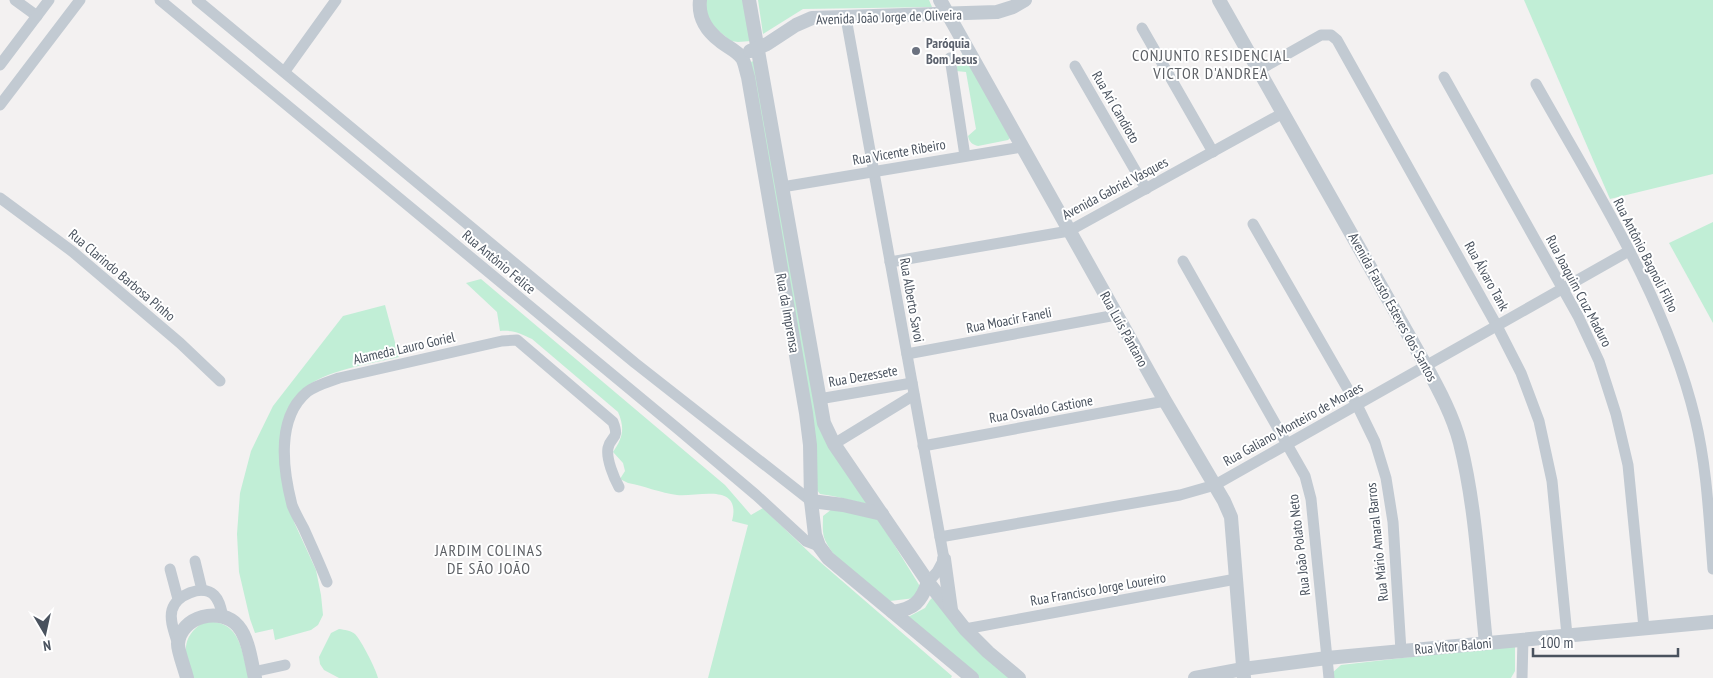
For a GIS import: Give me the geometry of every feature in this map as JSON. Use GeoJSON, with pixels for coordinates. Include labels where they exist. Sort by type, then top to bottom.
{"type":"FeatureCollection","features":[{"type":"Feature","properties":{"kind":"street"},"geometry":{"type":"LineString","coordinates":[[15,0],[37,16]]}},
{"type":"Feature","properties":{"kind":"street"},"geometry":{"type":"LineString","coordinates":[[0,65],[49,0]]}},
{"type":"Feature","properties":{"kind":"street"},"geometry":{"type":"LineString","coordinates":[[0,105],[80,0]]}},
{"type":"Feature","properties":{"kind":"street","name":"Rua Antônio Felice"},"geometry":{"type":"LineString","coordinates":[[160,0],[678,429],[756,495],[806,541],[818,546]]}},
{"type":"Feature","properties":{"kind":"street","name":"Rua Antônio Felice"},"geometry":{"type":"LineString","coordinates":[[197,0],[635,363],[811,500]]}},
{"type":"Feature","properties":{"kind":"street"},"geometry":{"type":"LineString","coordinates":[[284,71],[336,0]]}},
{"type":"Feature","properties":{"kind":"street","name":"Rua da Imprensa"},"geometry":{"type":"LineString","coordinates":[[700,0],[701,19],[720,42],[736,52],[743,60],[748,77],[806,413],[810,445],[811,500],[818,546]]}},
{"type":"Feature","properties":{"kind":"street","name":"Rua da Imprensa"},"geometry":{"type":"LineString","coordinates":[[749,0],[824,423],[834,444],[928,582],[965,629],[988,652],[1019,678]]}},
{"type":"Feature","properties":{"kind":"street","name":"Rua Luís Pântano"},"geometry":{"type":"LineString","coordinates":[[940,0],[1165,402],[1224,501],[1230,517],[1244,674]]}},
{"type":"Feature","properties":{"kind":"street","name":"Avenida João Jorge de Oliveira"},"geometry":{"type":"LineString","coordinates":[[757,49],[796,25],[812,18],[998,12],[1012,4],[1025,0]]}},
{"type":"Feature","properties":{"kind":"street","name":"Avenida Fausto Esteves dos Santos"},"geometry":{"type":"LineString","coordinates":[[1219,0],[1443,399],[1459,441],[1470,490],[1486,642]]}},
{"type":"Feature","properties":{"kind":"street","name":"Rua Alberto Savoi"},"geometry":{"type":"LineString","coordinates":[[846,18],[944,560]]}},
{"type":"Feature","properties":{"kind":"street"},"geometry":{"type":"LineString","coordinates":[[1142,28],[1213,152]]}},
{"type":"Feature","properties":{"kind":"street","name":"Rua Álvaro Tank"},"geometry":{"type":"LineString","coordinates":[[1259,70],[1322,35],[1331,35],[1337,40],[1497,326],[1520,373],[1539,421],[1552,481],[1567,635]]}},
{"type":"Feature","properties":{"kind":"street"},"geometry":{"type":"LineString","coordinates":[[736,52],[757,49]]}},
{"type":"Feature","properties":{"kind":"street"},"geometry":{"type":"LineString","coordinates":[[950,58],[965,156]]}},
{"type":"Feature","properties":{"kind":"street","name":"Rua Ari Candioto"},"geometry":{"type":"LineString","coordinates":[[1075,66],[1146,189]]}},
{"type":"Feature","properties":{"kind":"street","name":"Rua Joaquim Cruz Maduro"},"geometry":{"type":"LineString","coordinates":[[1444,77],[1578,316],[1599,361],[1628,465],[1644,628]]}},
{"type":"Feature","properties":{"kind":"street","name":"Rua Antônio Bagnoli Filho"},"geometry":{"type":"LineString","coordinates":[[1536,84],[1656,302],[1679,361],[1696,419],[1704,468],[1713,569]]}},
{"type":"Feature","properties":{"kind":"street","name":"Avenida Gabriel Vasques"},"geometry":{"type":"LineString","coordinates":[[890,262],[1069,231],[1283,113]]}},
{"type":"Feature","properties":{"kind":"street","name":"Rua Vicente Ribeiro"},"geometry":{"type":"LineString","coordinates":[[782,187],[1022,146]]}},
{"type":"Feature","properties":{"kind":"street","name":"Rua Clarindo Barbosa Pinho"},"geometry":{"type":"LineString","coordinates":[[0,198],[73,252],[180,343],[220,381]]}},
{"type":"Feature","properties":{"kind":"street","name":"Rua Mário Amaral Barros"},"geometry":{"type":"LineString","coordinates":[[1252,224],[1357,405],[1375,442],[1386,478],[1393,522],[1401,651]]}},
{"type":"Feature","properties":{"kind":"street","name":"Rua Galiano Monteiro de Moraes"},"geometry":{"type":"LineString","coordinates":[[940,537],[1180,495],[1214,485],[1629,251]]}},
{"type":"Feature","properties":{"kind":"street","name":"Rua João Polato Neto"},"geometry":{"type":"LineString","coordinates":[[1183,261],[1305,476],[1311,499],[1329,678]]}},
{"type":"Feature","properties":{"kind":"street","name":"Rua Moacir Faneli"},"geometry":{"type":"LineString","coordinates":[[907,354],[1116,314]]}},
{"type":"Feature","properties":{"kind":"street","name":"Alameda Lauro Goriel"},"geometry":{"type":"LineString","coordinates":[[328,582],[293,506],[287,476],[286,437],[290,415],[307,393],[319,385],[339,378],[502,341],[517,340],[613,422],[616,435],[608,448],[611,473],[619,487]]}},
{"type":"Feature","properties":{"kind":"street","name":"Rua Dezessete"},"geometry":{"type":"LineString","coordinates":[[819,399],[912,383]]}},
{"type":"Feature","properties":{"kind":"street"},"geometry":{"type":"LineString","coordinates":[[834,444],[914,395]]}},
{"type":"Feature","properties":{"kind":"street","name":"Rua Osvaldo Castione"},"geometry":{"type":"LineString","coordinates":[[923,446],[1165,402]]}},
{"type":"Feature","properties":{"kind":"street"},"geometry":{"type":"LineString","coordinates":[[811,500],[882,514]]}},
{"type":"Feature","properties":{"kind":"street"},"geometry":{"type":"LineString","coordinates":[[818,546],[828,558],[972,678]]}},
{"type":"Feature","properties":{"kind":"street"},"geometry":{"type":"LineString","coordinates":[[893,612],[905,610],[915,605],[922,598],[928,582],[944,560]]}},
{"type":"Feature","properties":{"kind":"street"},"geometry":{"type":"LineString","coordinates":[[944,560],[951,611]]}},
{"type":"Feature","properties":{"kind":"street"},"geometry":{"type":"LineString","coordinates":[[195,562],[202,590]]}},
{"type":"Feature","properties":{"kind":"street"},"geometry":{"type":"LineString","coordinates":[[170,569],[178,599]]}},
{"type":"Feature","properties":{"kind":"street","name":"Rua Francisco Jorge Loureiro"},"geometry":{"type":"LineString","coordinates":[[965,629],[1236,579]]}},
{"type":"Feature","properties":{"kind":"street"},"geometry":{"type":"LineString","coordinates":[[187,678],[171,619],[172,609],[178,599],[189,593],[202,590],[213,594],[219,602],[223,617]]}},
{"type":"Feature","properties":{"kind":"street"},"geometry":{"type":"LineString","coordinates":[[178,645],[182,632],[200,617],[212,615],[223,617],[233,621],[240,628],[254,675],[285,665]]}},
{"type":"Feature","properties":{"kind":"street","name":"Rua Vítor Baloni"},"geometry":{"type":"LineString","coordinates":[[1195,678],[1244,674],[1327,658],[1713,622]]}},
{"type":"Feature","properties":{"kind":"street"},"geometry":{"type":"LineString","coordinates":[[1522,678],[1523,639]]}},
{"type":"Feature","properties":{"kind":"green space"},"geometry":{"type":"Polygon","coordinates":[[[705,0],[745,0],[751,41],[731,41],[710,24],[705,8],[705,0]]]}},
{"type":"Feature","properties":{"kind":"green space"},"geometry":{"type":"Polygon","coordinates":[[[758,0],[929,0],[932,7],[803,9],[763,34],[758,0]]]}},
{"type":"Feature","properties":{"kind":"green space"},"geometry":{"type":"Polygon","coordinates":[[[1524,0],[1713,0],[1713,174],[1610,199],[1524,0]]]}},
{"type":"Feature","properties":{"kind":"green space"},"geometry":{"type":"Polygon","coordinates":[[[963,53],[1010,138],[1008,140],[978,146],[969,140],[968,136],[976,129],[966,72],[956,71],[963,53]]]}},
{"type":"Feature","properties":{"kind":"green space"},"geometry":{"type":"Polygon","coordinates":[[[754,61],[817,414],[868,504],[820,494],[817,490],[817,459],[811,410],[750,62],[754,61]]]}},
{"type":"Feature","properties":{"kind":"green space"},"geometry":{"type":"Polygon","coordinates":[[[1713,222],[1713,323],[1669,243],[1713,222]]]}},
{"type":"Feature","properties":{"kind":"green space"},"geometry":{"type":"Polygon","coordinates":[[[481,279],[725,485],[751,515],[763,508],[812,555],[952,676],[951,678],[708,678],[748,525],[732,521],[733,509],[731,501],[725,496],[716,494],[677,495],[628,483],[620,479],[625,471],[623,463],[613,452],[622,433],[622,423],[618,412],[532,339],[516,332],[500,331],[497,312],[466,283],[481,279]]]}},
{"type":"Feature","properties":{"kind":"green space"},"geometry":{"type":"Polygon","coordinates":[[[385,305],[399,357],[348,368],[323,377],[304,389],[285,414],[294,522],[316,570],[323,615],[318,625],[311,630],[275,640],[273,629],[255,633],[239,572],[237,534],[240,493],[251,451],[273,406],[343,316],[385,305]]]}},
{"type":"Feature","properties":{"kind":"green space"},"geometry":{"type":"Polygon","coordinates":[[[832,509],[877,517],[921,588],[915,598],[890,601],[854,574],[837,558],[825,540],[823,531],[823,516],[832,509]]]}},
{"type":"Feature","properties":{"kind":"green space"},"geometry":{"type":"Polygon","coordinates":[[[934,596],[1015,678],[978,678],[908,617],[925,608],[934,596]]]}},
{"type":"Feature","properties":{"kind":"green space"},"geometry":{"type":"Polygon","coordinates":[[[204,622],[216,622],[232,631],[241,647],[249,678],[192,678],[186,654],[187,640],[196,628],[204,622]]]}},
{"type":"Feature","properties":{"kind":"green space"},"geometry":{"type":"Polygon","coordinates":[[[339,629],[347,630],[358,637],[378,678],[339,678],[324,670],[320,664],[319,657],[331,633],[339,629]]]}},
{"type":"Feature","properties":{"kind":"green space"},"geometry":{"type":"Polygon","coordinates":[[[1515,645],[1515,671],[1511,678],[1333,678],[1332,673],[1341,665],[1515,645]]]}},
{"type":"Feature","properties":{"kind":"place","name":"Paróquia Bom Jesus"},"geometry":{"type":"Point","coordinates":[916,51]}},
{"type":"Feature","properties":{"kind":"district","name":"CONJUNTO RESIDENCIAL VICTOR D'ANDREA"},"geometry":{"type":"Point","coordinates":[1211,64]}},
{"type":"Feature","properties":{"kind":"district","name":"JARDIM COLINAS DE SÃO JOÃO"},"geometry":{"type":"Point","coordinates":[489,559]}}]}
